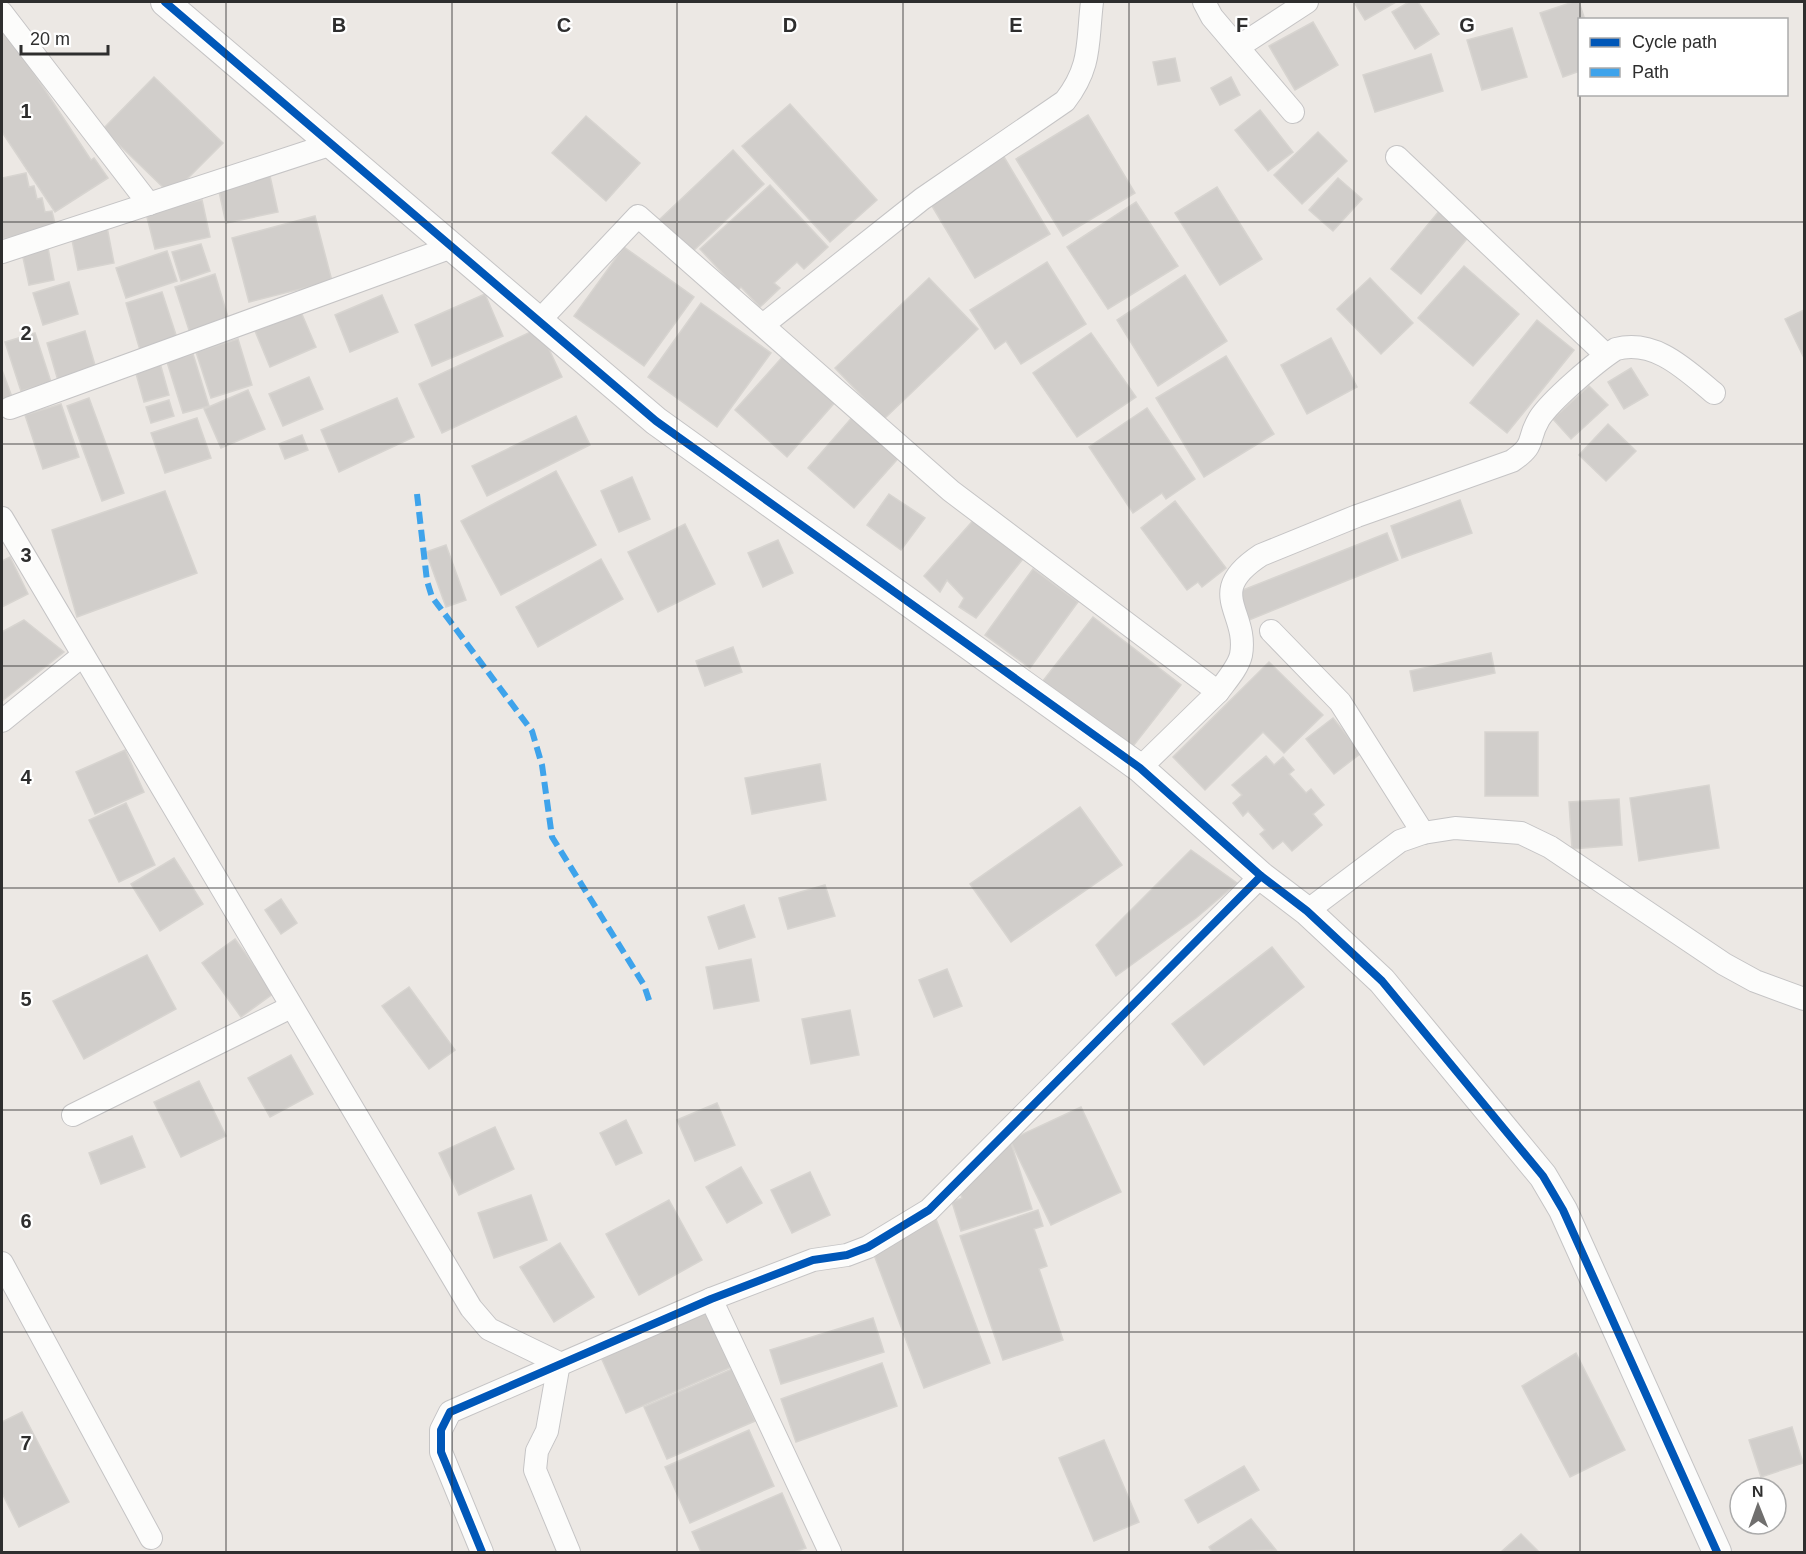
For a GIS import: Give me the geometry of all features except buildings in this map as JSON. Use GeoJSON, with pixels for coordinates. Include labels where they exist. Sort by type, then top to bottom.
{"type":"FeatureCollection","features":[{"type":"Feature","properties":{"kind":"street"},"geometry":{"type":"LineString","coordinates":[[165,2],[656,421],[1140,768],[1261,876],[1307,911],[1382,981],[1542,1176],[1574,1229],[1717,1552]]}},
{"type":"Feature","properties":{"kind":"street"},"geometry":{"type":"LineString","coordinates":[[763,325],[922,199],[1065,101],[1077,85],[1087,62],[1092,2]]}},
{"type":"Feature","properties":{"kind":"street"},"geometry":{"type":"LineString","coordinates":[[1204,2],[1212,17],[1293,112]]}},
{"type":"Feature","properties":{"kind":"street"},"geometry":{"type":"LineString","coordinates":[[1238,47],[1307,2]]}},
{"type":"Feature","properties":{"kind":"street"},"geometry":{"type":"LineString","coordinates":[[2,13],[149,204]]}},
{"type":"Feature","properties":{"kind":"street"},"geometry":{"type":"LineString","coordinates":[[2,252],[332,144]]}},
{"type":"Feature","properties":{"kind":"street"},"geometry":{"type":"LineString","coordinates":[[1397,157],[1606,355]]}},
{"type":"Feature","properties":{"kind":"street"},"geometry":{"type":"LineString","coordinates":[[539,321],[638,216],[951,491],[1218,692]]}},
{"type":"Feature","properties":{"kind":"street"},"geometry":{"type":"LineString","coordinates":[[10,408],[452,247]]}},
{"type":"Feature","properties":{"kind":"street"},"geometry":{"type":"LineString","coordinates":[[1140,768],[1218,692],[1241,655],[1230,595],[1235,578],[1247,564],[1261,555],[1358,516],[1512,461],[1531,445],[1535,427],[1545,412],[1606,355],[1616,349],[1630,345],[1649,347],[1714,393]]}},
{"type":"Feature","properties":{"kind":"street"},"geometry":{"type":"LineString","coordinates":[[2,518],[471,1308],[489,1329],[559,1363]]}},
{"type":"Feature","properties":{"kind":"street"},"geometry":{"type":"LineString","coordinates":[[1271,631],[1340,702],[1423,833]]}},
{"type":"Feature","properties":{"kind":"street"},"geometry":{"type":"LineString","coordinates":[[2,721],[82,656]]}},
{"type":"Feature","properties":{"kind":"street"},"geometry":{"type":"LineString","coordinates":[[1307,911],[1400,841],[1423,833],[1455,828],[1521,833],[1550,847],[1724,964],[1755,981],[1804,999]]}},
{"type":"Feature","properties":{"kind":"street"},"geometry":{"type":"LineString","coordinates":[[482,1552],[441,1452],[441,1430],[450,1412],[711,1299],[813,1260],[847,1256],[868,1247],[929,1210],[1261,876]]}},
{"type":"Feature","properties":{"kind":"street"},"geometry":{"type":"LineString","coordinates":[[73,1115],[291,1007]]}},
{"type":"Feature","properties":{"kind":"street"},"geometry":{"type":"LineString","coordinates":[[2,1263],[151,1538]]}},
{"type":"Feature","properties":{"kind":"street"},"geometry":{"type":"LineString","coordinates":[[711,1299],[830,1552]]}},
{"type":"Feature","properties":{"kind":"street"},"geometry":{"type":"LineString","coordinates":[[559,1363],[547,1431],[537,1451],[535,1470],[569,1552]]}},
{"type":"Feature","properties":{"kind":"marked path"},"geometry":{"type":"LineString","coordinates":[[417,494],[427,581],[432,597],[532,731],[542,765],[552,837],[644,985],[650,1003]]}},
{"type":"Feature","properties":{"kind":"cycle path"},"geometry":{"type":"LineString","coordinates":[[165,2],[656,421],[1140,768],[1261,876],[1307,911],[1382,981],[1543,1176],[1563,1210],[1717,1552]]}},
{"type":"Feature","properties":{"kind":"cycle path"},"geometry":{"type":"LineString","coordinates":[[482,1552],[441,1452],[441,1430],[450,1412],[711,1299],[813,1260],[847,1255],[868,1247],[929,1210],[1261,876]]}}]}
